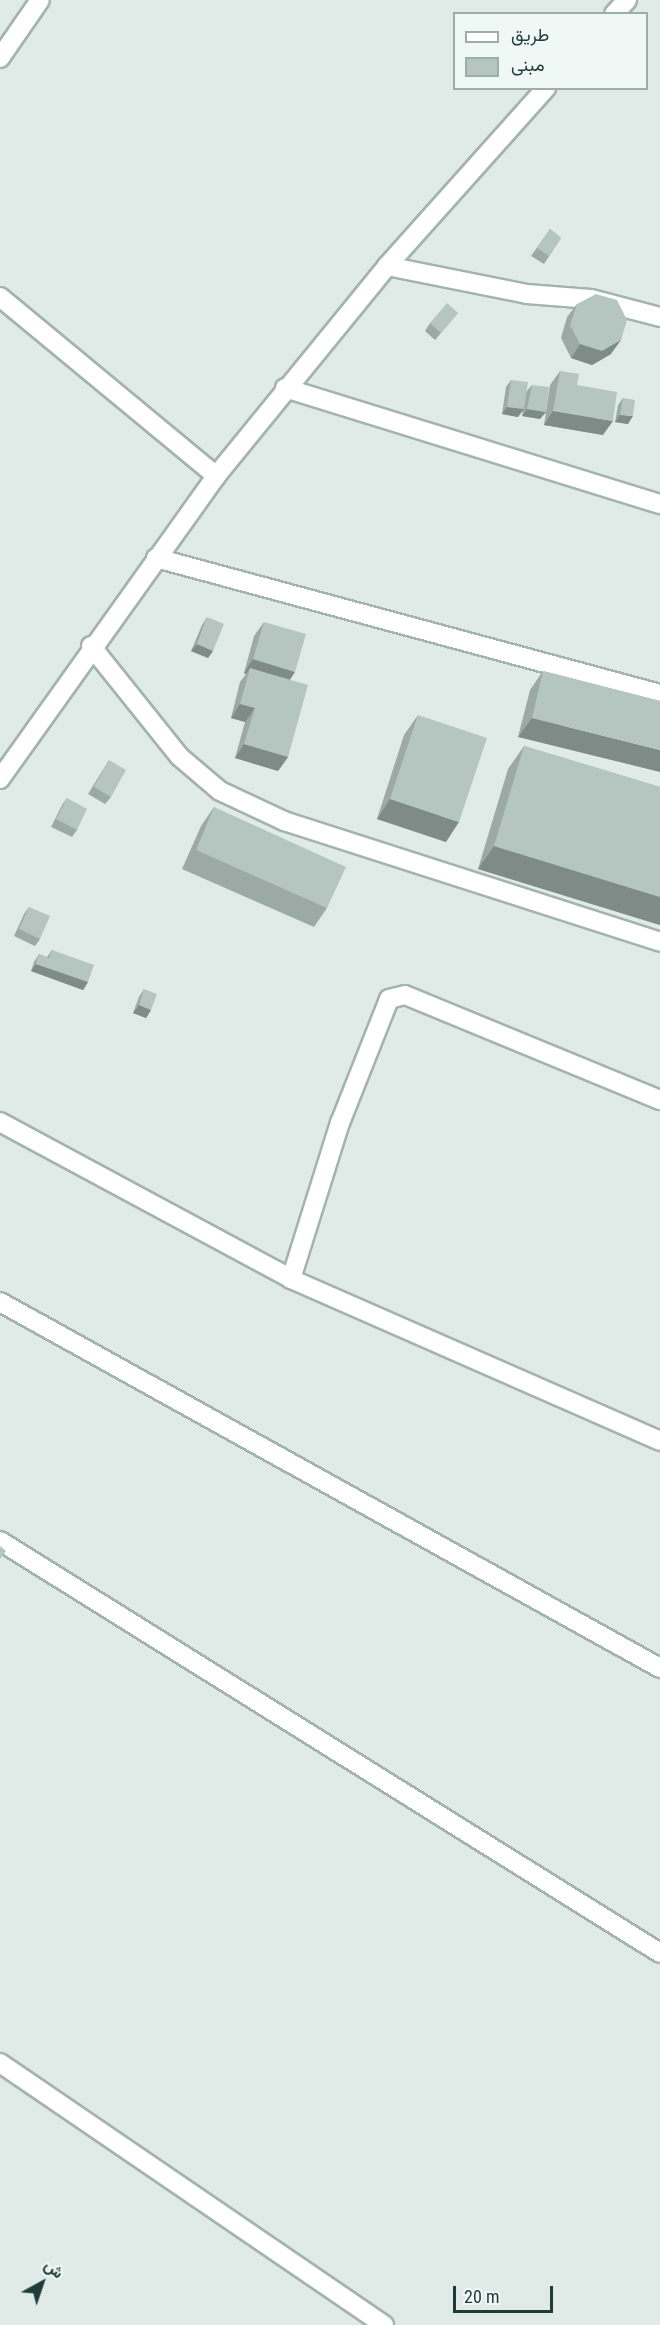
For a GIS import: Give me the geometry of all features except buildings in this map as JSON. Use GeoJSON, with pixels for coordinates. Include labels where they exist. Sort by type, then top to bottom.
{"type":"FeatureCollection","features":[{"type":"Feature","properties":{"kind":"street"},"geometry":{"type":"LineString","coordinates":[[0,58],[40,0]]}},
{"type":"Feature","properties":{"kind":"street"},"geometry":{"type":"LineString","coordinates":[[616,12],[627,0]]}},
{"type":"Feature","properties":{"kind":"street"},"geometry":{"type":"LineString","coordinates":[[0,779],[91,646],[216,476],[285,388],[387,266],[544,90]]}},
{"type":"Feature","properties":{"kind":"street"},"geometry":{"type":"LineString","coordinates":[[387,266],[527,294],[591,299],[660,317]]}},
{"type":"Feature","properties":{"kind":"street"},"geometry":{"type":"LineString","coordinates":[[0,297],[216,476]]}},
{"type":"Feature","properties":{"kind":"street"},"geometry":{"type":"LineString","coordinates":[[285,388],[660,504]]}},
{"type":"Feature","properties":{"kind":"street"},"geometry":{"type":"LineString","coordinates":[[156,558],[660,694]]}},
{"type":"Feature","properties":{"kind":"street"},"geometry":{"type":"LineString","coordinates":[[91,646],[180,757],[220,791],[295,825],[660,942]]}},
{"type":"Feature","properties":{"kind":"street"},"geometry":{"type":"LineString","coordinates":[[291,1279],[340,1123],[389,999],[405,995],[660,1100]]}},
{"type":"Feature","properties":{"kind":"street"},"geometry":{"type":"LineString","coordinates":[[0,1122],[291,1279],[660,1441]]}},
{"type":"Feature","properties":{"kind":"street"},"geometry":{"type":"LineString","coordinates":[[0,1302],[660,1668]]}},
{"type":"Feature","properties":{"kind":"street"},"geometry":{"type":"LineString","coordinates":[[0,1541],[660,1953]]}},
{"type":"Feature","properties":{"kind":"street"},"geometry":{"type":"LineString","coordinates":[[0,2063],[384,2325]]}}]}
